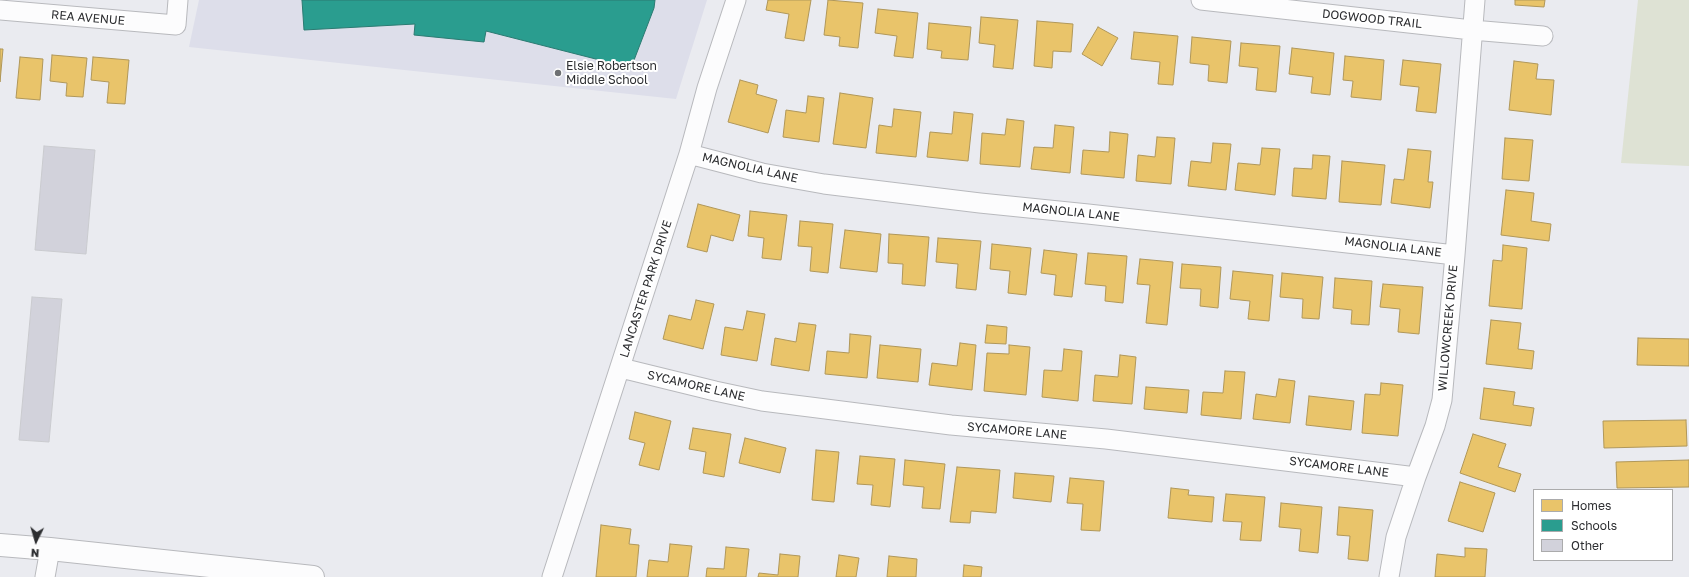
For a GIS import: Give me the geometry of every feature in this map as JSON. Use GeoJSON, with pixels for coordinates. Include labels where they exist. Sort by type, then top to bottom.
{"type":"FeatureCollection","features":[{"type":"Feature","properties":{"kind":"main road"},"geometry":{"type":"LineString","coordinates":[[0,545],[50,549],[307,577]]}},
{"type":"Feature","properties":{"kind":"street","name":"REA AVENUE"},"geometry":{"type":"LineString","coordinates":[[0,10],[176,25],[178,0]]}},
{"type":"Feature","properties":{"kind":"street","name":"LANCASTER PARK DRIVE"},"geometry":{"type":"LineString","coordinates":[[552,577],[621,368],[689,154],[707,88],[736,0]]}},
{"type":"Feature","properties":{"kind":"street","name":"DOGWOOD TRAIL"},"geometry":{"type":"LineString","coordinates":[[1201,0],[1472,30],[1543,36]]}},
{"type":"Feature","properties":{"kind":"street","name":"WILLOWCREEK DRIVE"},"geometry":{"type":"LineString","coordinates":[[1389,577],[1396,537],[1435,426],[1442,400],[1475,0]]}},
{"type":"Feature","properties":{"kind":"street","name":"MAGNOLIA LANE"},"geometry":{"type":"LineString","coordinates":[[689,154],[762,172],[824,184],[980,203],[1455,255]]}},
{"type":"Feature","properties":{"kind":"street","name":"SYCAMORE LANE"},"geometry":{"type":"LineString","coordinates":[[621,368],[715,391],[796,406],[951,425],[1106,439],[1416,477]]}},
{"type":"Feature","properties":{"kind":"street"},"geometry":{"type":"LineString","coordinates":[[45,577],[50,549]]}},
{"type":"Feature","properties":{"kind":"shaded area","name":"Elsie Robertson Middle School"},"geometry":{"type":"Polygon","coordinates":[[[199,0],[707,0],[676,99],[189,47],[199,0]]]}},
{"type":"Feature","properties":{"kind":"shaded area"},"geometry":{"type":"Polygon","coordinates":[[[1638,0],[1689,0],[1689,166],[1621,163],[1638,0]]]}},
{"type":"Feature","properties":{"kind":"building: Homes"},"geometry":{"type":"Polygon","coordinates":[[[768,0],[811,0],[804,41],[785,38],[789,14],[766,10],[768,0]]]}},
{"type":"Feature","properties":{"kind":"building: Homes"},"geometry":{"type":"Polygon","coordinates":[[[828,0],[863,3],[858,48],[839,46],[840,37],[824,35],[828,0]]]}},
{"type":"Feature","properties":{"kind":"building: Homes"},"geometry":{"type":"Polygon","coordinates":[[[1515,0],[1545,0],[1544,7],[1515,5],[1515,0]]]}},
{"type":"Feature","properties":{"kind":"building: Homes"},"geometry":{"type":"Polygon","coordinates":[[[878,9],[918,13],[913,58],[894,56],[897,36],[875,33],[878,9]]]}},
{"type":"Feature","properties":{"kind":"building: Homes"},"geometry":{"type":"Polygon","coordinates":[[[981,17],[1018,20],[1013,69],[993,67],[995,45],[979,43],[981,17]]]}},
{"type":"Feature","properties":{"kind":"building: Homes"},"geometry":{"type":"Polygon","coordinates":[[[1037,21],[1073,24],[1071,52],[1053,51],[1052,68],[1034,66],[1037,21]]]}},
{"type":"Feature","properties":{"kind":"building: Homes"},"geometry":{"type":"Polygon","coordinates":[[[929,23],[971,27],[968,60],[941,58],[942,51],[927,49],[929,23]]]}},
{"type":"Feature","properties":{"kind":"building: Homes"},"geometry":{"type":"Polygon","coordinates":[[[1098,27],[1118,38],[1102,66],[1082,54],[1098,27]]]}},
{"type":"Feature","properties":{"kind":"building: Homes"},"geometry":{"type":"Polygon","coordinates":[[[1134,32],[1178,36],[1173,85],[1158,84],[1160,62],[1131,59],[1134,32]]]}},
{"type":"Feature","properties":{"kind":"building: Homes"},"geometry":{"type":"Polygon","coordinates":[[[1192,37],[1231,41],[1227,83],[1208,81],[1209,65],[1190,63],[1192,37]]]}},
{"type":"Feature","properties":{"kind":"building: Homes"},"geometry":{"type":"Polygon","coordinates":[[[1241,43],[1280,46],[1276,92],[1256,90],[1258,68],[1239,66],[1241,43]]]}},
{"type":"Feature","properties":{"kind":"building: Homes"},"geometry":{"type":"Polygon","coordinates":[[[1292,48],[1334,53],[1330,95],[1311,93],[1313,77],[1289,74],[1292,48]]]}},
{"type":"Feature","properties":{"kind":"building: Homes"},"geometry":{"type":"Polygon","coordinates":[[[0,49],[3,49],[0,82],[0,49]]]}},
{"type":"Feature","properties":{"kind":"building: Homes"},"geometry":{"type":"Polygon","coordinates":[[[52,55],[87,58],[83,97],[66,96],[67,83],[50,81],[52,55]]]}},
{"type":"Feature","properties":{"kind":"building: Homes"},"geometry":{"type":"Polygon","coordinates":[[[1345,56],[1384,60],[1381,100],[1351,97],[1353,81],[1343,80],[1345,56]]]}},
{"type":"Feature","properties":{"kind":"building: Homes"},"geometry":{"type":"Polygon","coordinates":[[[20,57],[43,59],[40,100],[16,98],[20,57]]]}},
{"type":"Feature","properties":{"kind":"building: Homes"},"geometry":{"type":"Polygon","coordinates":[[[93,57],[129,60],[125,104],[107,103],[109,82],[91,80],[93,57]]]}},
{"type":"Feature","properties":{"kind":"building: Homes"},"geometry":{"type":"Polygon","coordinates":[[[1403,60],[1441,64],[1436,113],[1416,111],[1419,87],[1400,85],[1403,60]]]}},
{"type":"Feature","properties":{"kind":"building: Homes"},"geometry":{"type":"Polygon","coordinates":[[[1514,61],[1538,64],[1536,79],[1554,80],[1551,115],[1509,110],[1514,61]]]}},
{"type":"Feature","properties":{"kind":"building: Homes"},"geometry":{"type":"Polygon","coordinates":[[[740,80],[758,85],[756,94],[777,100],[768,133],[728,122],[740,80]]]}},
{"type":"Feature","properties":{"kind":"building: Homes"},"geometry":{"type":"Polygon","coordinates":[[[840,93],[873,98],[866,148],[833,144],[840,93]]]}},
{"type":"Feature","properties":{"kind":"building: Homes"},"geometry":{"type":"Polygon","coordinates":[[[808,96],[824,98],[819,142],[783,137],[786,110],[806,113],[808,96]]]}},
{"type":"Feature","properties":{"kind":"building: Homes"},"geometry":{"type":"Polygon","coordinates":[[[894,109],[921,112],[916,157],[876,153],[879,125],[892,127],[894,109]]]}},
{"type":"Feature","properties":{"kind":"building: Homes"},"geometry":{"type":"Polygon","coordinates":[[[954,112],[973,114],[968,161],[927,157],[930,132],[952,134],[954,112]]]}},
{"type":"Feature","properties":{"kind":"building: Homes"},"geometry":{"type":"Polygon","coordinates":[[[1007,119],[1024,121],[1020,167],[980,164],[982,133],[1005,135],[1007,119]]]}},
{"type":"Feature","properties":{"kind":"building: Homes"},"geometry":{"type":"Polygon","coordinates":[[[1055,125],[1074,127],[1070,173],[1031,169],[1034,147],[1053,148],[1055,125]]]}},
{"type":"Feature","properties":{"kind":"building: Homes"},"geometry":{"type":"Polygon","coordinates":[[[1110,132],[1128,134],[1124,178],[1081,174],[1083,150],[1109,152],[1110,132]]]}},
{"type":"Feature","properties":{"kind":"building: Homes"},"geometry":{"type":"Polygon","coordinates":[[[1157,137],[1175,138],[1171,184],[1136,181],[1138,155],[1155,157],[1157,137]]]}},
{"type":"Feature","properties":{"kind":"building: Homes"},"geometry":{"type":"Polygon","coordinates":[[[1505,138],[1533,140],[1529,181],[1502,179],[1505,138]]]}},
{"type":"Feature","properties":{"kind":"building: Homes"},"geometry":{"type":"Polygon","coordinates":[[[1213,143],[1231,144],[1226,190],[1188,186],[1191,161],[1211,163],[1213,143]]]}},
{"type":"Feature","properties":{"kind":"building: Homes"},"geometry":{"type":"Polygon","coordinates":[[[1262,148],[1280,149],[1275,195],[1235,190],[1238,163],[1260,165],[1262,148]]]}},
{"type":"Feature","properties":{"kind":"building: Homes"},"geometry":{"type":"Polygon","coordinates":[[[1408,149],[1431,151],[1428,182],[1433,182],[1430,208],[1391,203],[1394,179],[1404,180],[1408,149]]]}},
{"type":"Feature","properties":{"kind":"building: Homes"},"geometry":{"type":"Polygon","coordinates":[[[1313,155],[1330,156],[1326,199],[1292,196],[1294,168],[1312,169],[1313,155]]]}},
{"type":"Feature","properties":{"kind":"building: Homes"},"geometry":{"type":"Polygon","coordinates":[[[1342,161],[1385,165],[1381,205],[1339,202],[1342,161]]]}},
{"type":"Feature","properties":{"kind":"building: Homes"},"geometry":{"type":"Polygon","coordinates":[[[1506,190],[1534,193],[1531,221],[1551,224],[1549,241],[1501,235],[1506,190]]]}},
{"type":"Feature","properties":{"kind":"building: Homes"},"geometry":{"type":"Polygon","coordinates":[[[698,204],[740,215],[733,241],[711,235],[707,252],[687,247],[698,204]]]}},
{"type":"Feature","properties":{"kind":"building: Homes"},"geometry":{"type":"Polygon","coordinates":[[[750,211],[787,215],[781,260],[762,258],[764,238],[748,236],[750,211]]]}},
{"type":"Feature","properties":{"kind":"building: Homes"},"geometry":{"type":"Polygon","coordinates":[[[800,221],[833,224],[828,273],[810,271],[812,247],[798,246],[800,221]]]}},
{"type":"Feature","properties":{"kind":"building: Homes"},"geometry":{"type":"Polygon","coordinates":[[[845,230],[881,234],[877,272],[840,268],[845,230]]]}},
{"type":"Feature","properties":{"kind":"building: Homes"},"geometry":{"type":"Polygon","coordinates":[[[889,234],[929,237],[925,286],[902,284],[903,264],[888,263],[889,234]]]}},
{"type":"Feature","properties":{"kind":"building: Homes"},"geometry":{"type":"Polygon","coordinates":[[[938,238],[981,241],[976,290],[956,288],[958,264],[936,262],[938,238]]]}},
{"type":"Feature","properties":{"kind":"building: Homes"},"geometry":{"type":"Polygon","coordinates":[[[992,244],[1031,248],[1026,295],[1008,293],[1010,271],[990,269],[992,244]]]}},
{"type":"Feature","properties":{"kind":"building: Homes"},"geometry":{"type":"Polygon","coordinates":[[[1503,245],[1527,248],[1522,309],[1489,306],[1493,260],[1502,261],[1503,245]]]}},
{"type":"Feature","properties":{"kind":"building: Homes"},"geometry":{"type":"Polygon","coordinates":[[[1044,250],[1077,254],[1072,297],[1054,295],[1056,275],[1041,273],[1044,250]]]}},
{"type":"Feature","properties":{"kind":"building: Homes"},"geometry":{"type":"Polygon","coordinates":[[[1088,253],[1127,256],[1123,303],[1105,301],[1106,286],[1085,284],[1088,253]]]}},
{"type":"Feature","properties":{"kind":"building: Homes"},"geometry":{"type":"Polygon","coordinates":[[[1140,259],[1173,262],[1167,325],[1146,323],[1150,285],[1137,284],[1140,259]]]}},
{"type":"Feature","properties":{"kind":"building: Homes"},"geometry":{"type":"Polygon","coordinates":[[[1182,264],[1221,267],[1218,308],[1200,306],[1201,289],[1180,288],[1182,264]]]}},
{"type":"Feature","properties":{"kind":"building: Homes"},"geometry":{"type":"Polygon","coordinates":[[[1233,271],[1273,275],[1269,321],[1248,319],[1250,301],[1230,299],[1233,271]]]}},
{"type":"Feature","properties":{"kind":"building: Homes"},"geometry":{"type":"Polygon","coordinates":[[[1282,273],[1323,277],[1319,319],[1302,318],[1303,299],[1280,297],[1282,273]]]}},
{"type":"Feature","properties":{"kind":"building: Homes"},"geometry":{"type":"Polygon","coordinates":[[[1335,278],[1372,281],[1369,325],[1351,324],[1352,310],[1333,308],[1335,278]]]}},
{"type":"Feature","properties":{"kind":"building: Homes"},"geometry":{"type":"Polygon","coordinates":[[[1383,284],[1423,287],[1419,334],[1398,332],[1400,309],[1380,307],[1383,284]]]}},
{"type":"Feature","properties":{"kind":"building: Homes"},"geometry":{"type":"Polygon","coordinates":[[[696,300],[714,304],[703,349],[663,339],[669,315],[691,320],[696,300]]]}},
{"type":"Feature","properties":{"kind":"building: Homes"},"geometry":{"type":"Polygon","coordinates":[[[747,311],[765,314],[757,361],[721,355],[725,327],[743,330],[747,311]]]}},
{"type":"Feature","properties":{"kind":"building: Homes"},"geometry":{"type":"Polygon","coordinates":[[[1491,320],[1521,323],[1518,349],[1534,351],[1532,369],[1486,364],[1491,320]]]}},
{"type":"Feature","properties":{"kind":"building: Homes"},"geometry":{"type":"Polygon","coordinates":[[[799,323],[816,325],[809,371],[771,365],[775,338],[796,342],[799,323]]]}},
{"type":"Feature","properties":{"kind":"building: Homes"},"geometry":{"type":"Polygon","coordinates":[[[987,325],[1007,327],[1006,344],[985,343],[987,325]]]}},
{"type":"Feature","properties":{"kind":"building: Homes"},"geometry":{"type":"Polygon","coordinates":[[[850,334],[871,336],[867,378],[825,374],[827,351],[849,353],[850,334]]]}},
{"type":"Feature","properties":{"kind":"building: Homes"},"geometry":{"type":"Polygon","coordinates":[[[1638,338],[1689,339],[1689,366],[1637,365],[1638,338]]]}},
{"type":"Feature","properties":{"kind":"building: Homes"},"geometry":{"type":"Polygon","coordinates":[[[960,343],[976,345],[972,390],[929,385],[932,363],[957,366],[960,343]]]}},
{"type":"Feature","properties":{"kind":"building: Homes"},"geometry":{"type":"Polygon","coordinates":[[[880,345],[921,349],[918,382],[877,378],[880,345]]]}},
{"type":"Feature","properties":{"kind":"building: Homes"},"geometry":{"type":"Polygon","coordinates":[[[1009,345],[1030,347],[1026,395],[984,391],[987,353],[1009,354],[1009,345]]]}},
{"type":"Feature","properties":{"kind":"building: Homes"},"geometry":{"type":"Polygon","coordinates":[[[1064,349],[1082,351],[1078,401],[1042,397],[1044,370],[1062,371],[1064,349]]]}},
{"type":"Feature","properties":{"kind":"building: Homes"},"geometry":{"type":"Polygon","coordinates":[[[1120,355],[1136,357],[1132,404],[1093,401],[1095,375],[1118,377],[1120,355]]]}},
{"type":"Feature","properties":{"kind":"building: Homes"},"geometry":{"type":"Polygon","coordinates":[[[1225,371],[1245,372],[1241,419],[1201,415],[1203,392],[1223,393],[1225,371]]]}},
{"type":"Feature","properties":{"kind":"building: Homes"},"geometry":{"type":"Polygon","coordinates":[[[1279,379],[1295,381],[1290,423],[1253,419],[1256,394],[1276,397],[1279,379]]]}},
{"type":"Feature","properties":{"kind":"building: Homes"},"geometry":{"type":"Polygon","coordinates":[[[1381,383],[1403,385],[1398,436],[1362,433],[1365,394],[1380,395],[1381,383]]]}},
{"type":"Feature","properties":{"kind":"building: Homes"},"geometry":{"type":"Polygon","coordinates":[[[1146,387],[1189,390],[1187,413],[1144,409],[1146,387]]]}},
{"type":"Feature","properties":{"kind":"building: Homes"},"geometry":{"type":"Polygon","coordinates":[[[1484,388],[1515,392],[1513,405],[1534,408],[1531,426],[1480,419],[1484,388]]]}},
{"type":"Feature","properties":{"kind":"building: Homes"},"geometry":{"type":"Polygon","coordinates":[[[1309,396],[1354,401],[1351,430],[1306,425],[1309,396]]]}},
{"type":"Feature","properties":{"kind":"building: Homes"},"geometry":{"type":"Polygon","coordinates":[[[635,412],[671,421],[659,470],[639,465],[645,443],[629,439],[635,412]]]}},
{"type":"Feature","properties":{"kind":"building: Homes"},"geometry":{"type":"Polygon","coordinates":[[[1686,420],[1687,446],[1604,448],[1603,421],[1686,420]]]}},
{"type":"Feature","properties":{"kind":"building: Homes"},"geometry":{"type":"Polygon","coordinates":[[[693,428],[731,434],[724,477],[703,473],[706,452],[689,449],[693,428]]]}},
{"type":"Feature","properties":{"kind":"building: Homes"},"geometry":{"type":"Polygon","coordinates":[[[1473,434],[1506,444],[1498,467],[1521,474],[1515,492],[1460,473],[1473,434]]]}},
{"type":"Feature","properties":{"kind":"building: Homes"},"geometry":{"type":"Polygon","coordinates":[[[745,438],[786,448],[780,473],[739,463],[745,438]]]}},
{"type":"Feature","properties":{"kind":"building: Homes"},"geometry":{"type":"Polygon","coordinates":[[[816,450],[839,452],[834,502],[812,500],[816,450]]]}},
{"type":"Feature","properties":{"kind":"building: Homes"},"geometry":{"type":"Polygon","coordinates":[[[860,456],[895,459],[890,507],[871,505],[873,485],[857,484],[860,456]]]}},
{"type":"Feature","properties":{"kind":"building: Homes"},"geometry":{"type":"Polygon","coordinates":[[[905,460],[945,464],[940,509],[922,508],[924,487],[903,485],[905,460]]]}},
{"type":"Feature","properties":{"kind":"building: Homes"},"geometry":{"type":"Polygon","coordinates":[[[1689,460],[1689,487],[1617,488],[1616,462],[1689,460]]]}},
{"type":"Feature","properties":{"kind":"building: Homes"},"geometry":{"type":"Polygon","coordinates":[[[957,467],[1000,470],[996,513],[971,511],[970,523],[950,522],[957,467]]]}},
{"type":"Feature","properties":{"kind":"building: Homes"},"geometry":{"type":"Polygon","coordinates":[[[1015,473],[1054,476],[1051,502],[1013,498],[1015,473]]]}},
{"type":"Feature","properties":{"kind":"building: Homes"},"geometry":{"type":"Polygon","coordinates":[[[1070,478],[1104,481],[1100,531],[1081,530],[1083,504],[1067,503],[1070,478]]]}},
{"type":"Feature","properties":{"kind":"building: Homes"},"geometry":{"type":"Polygon","coordinates":[[[1460,482],[1495,493],[1483,532],[1448,521],[1460,482]]]}},
{"type":"Feature","properties":{"kind":"building: Homes"},"geometry":{"type":"Polygon","coordinates":[[[1171,488],[1189,490],[1188,495],[1214,497],[1212,522],[1168,518],[1171,488]]]}},
{"type":"Feature","properties":{"kind":"building: Homes"},"geometry":{"type":"Polygon","coordinates":[[[1226,494],[1265,497],[1261,541],[1240,540],[1242,522],[1223,521],[1226,494]]]}},
{"type":"Feature","properties":{"kind":"building: Homes"},"geometry":{"type":"Polygon","coordinates":[[[1281,503],[1322,507],[1318,553],[1299,551],[1301,529],[1279,527],[1281,503]]]}},
{"type":"Feature","properties":{"kind":"building: Homes"},"geometry":{"type":"Polygon","coordinates":[[[1339,507],[1373,510],[1368,561],[1348,559],[1350,536],[1337,535],[1339,507]]]}},
{"type":"Feature","properties":{"kind":"building: Homes"},"geometry":{"type":"Polygon","coordinates":[[[601,525],[631,529],[629,544],[639,545],[636,577],[596,577],[601,525]]]}},
{"type":"Feature","properties":{"kind":"building: Homes"},"geometry":{"type":"Polygon","coordinates":[[[670,544],[692,546],[688,577],[647,577],[649,560],[668,562],[670,544]]]}},
{"type":"Feature","properties":{"kind":"building: Homes"},"geometry":{"type":"Polygon","coordinates":[[[726,547],[749,549],[746,577],[706,577],[707,568],[724,569],[726,547]]]}},
{"type":"Feature","properties":{"kind":"building: Homes"},"geometry":{"type":"Polygon","coordinates":[[[1465,548],[1487,549],[1485,577],[1435,577],[1437,554],[1465,557],[1465,548]]]}},
{"type":"Feature","properties":{"kind":"building: Homes"},"geometry":{"type":"Polygon","coordinates":[[[780,554],[800,556],[798,577],[758,577],[759,573],[778,575],[780,554]]]}},
{"type":"Feature","properties":{"kind":"building: Homes"},"geometry":{"type":"Polygon","coordinates":[[[839,555],[859,558],[856,577],[836,577],[839,555]]]}},
{"type":"Feature","properties":{"kind":"building: Homes"},"geometry":{"type":"Polygon","coordinates":[[[889,556],[917,559],[916,577],[887,577],[889,556]]]}},
{"type":"Feature","properties":{"kind":"building: Homes"},"geometry":{"type":"Polygon","coordinates":[[[964,565],[982,567],[981,577],[963,577],[964,565]]]}},
{"type":"Feature","properties":{"kind":"building: Schools"},"geometry":{"type":"Polygon","coordinates":[[[302,0],[655,0],[654,8],[631,68],[486,31],[484,42],[414,35],[415,24],[304,30],[302,0]]]}},
{"type":"Feature","properties":{"kind":"building: Other"},"geometry":{"type":"Polygon","coordinates":[[[44,146],[95,150],[86,254],[35,250],[44,146]]]}},
{"type":"Feature","properties":{"kind":"building: Other"},"geometry":{"type":"Polygon","coordinates":[[[32,297],[62,299],[49,442],[19,440],[32,297]]]}},
{"type":"Feature","properties":{"kind":"place","name":"Elsie Robertson Middle School"},"geometry":{"type":"Point","coordinates":[558,73]}}]}
